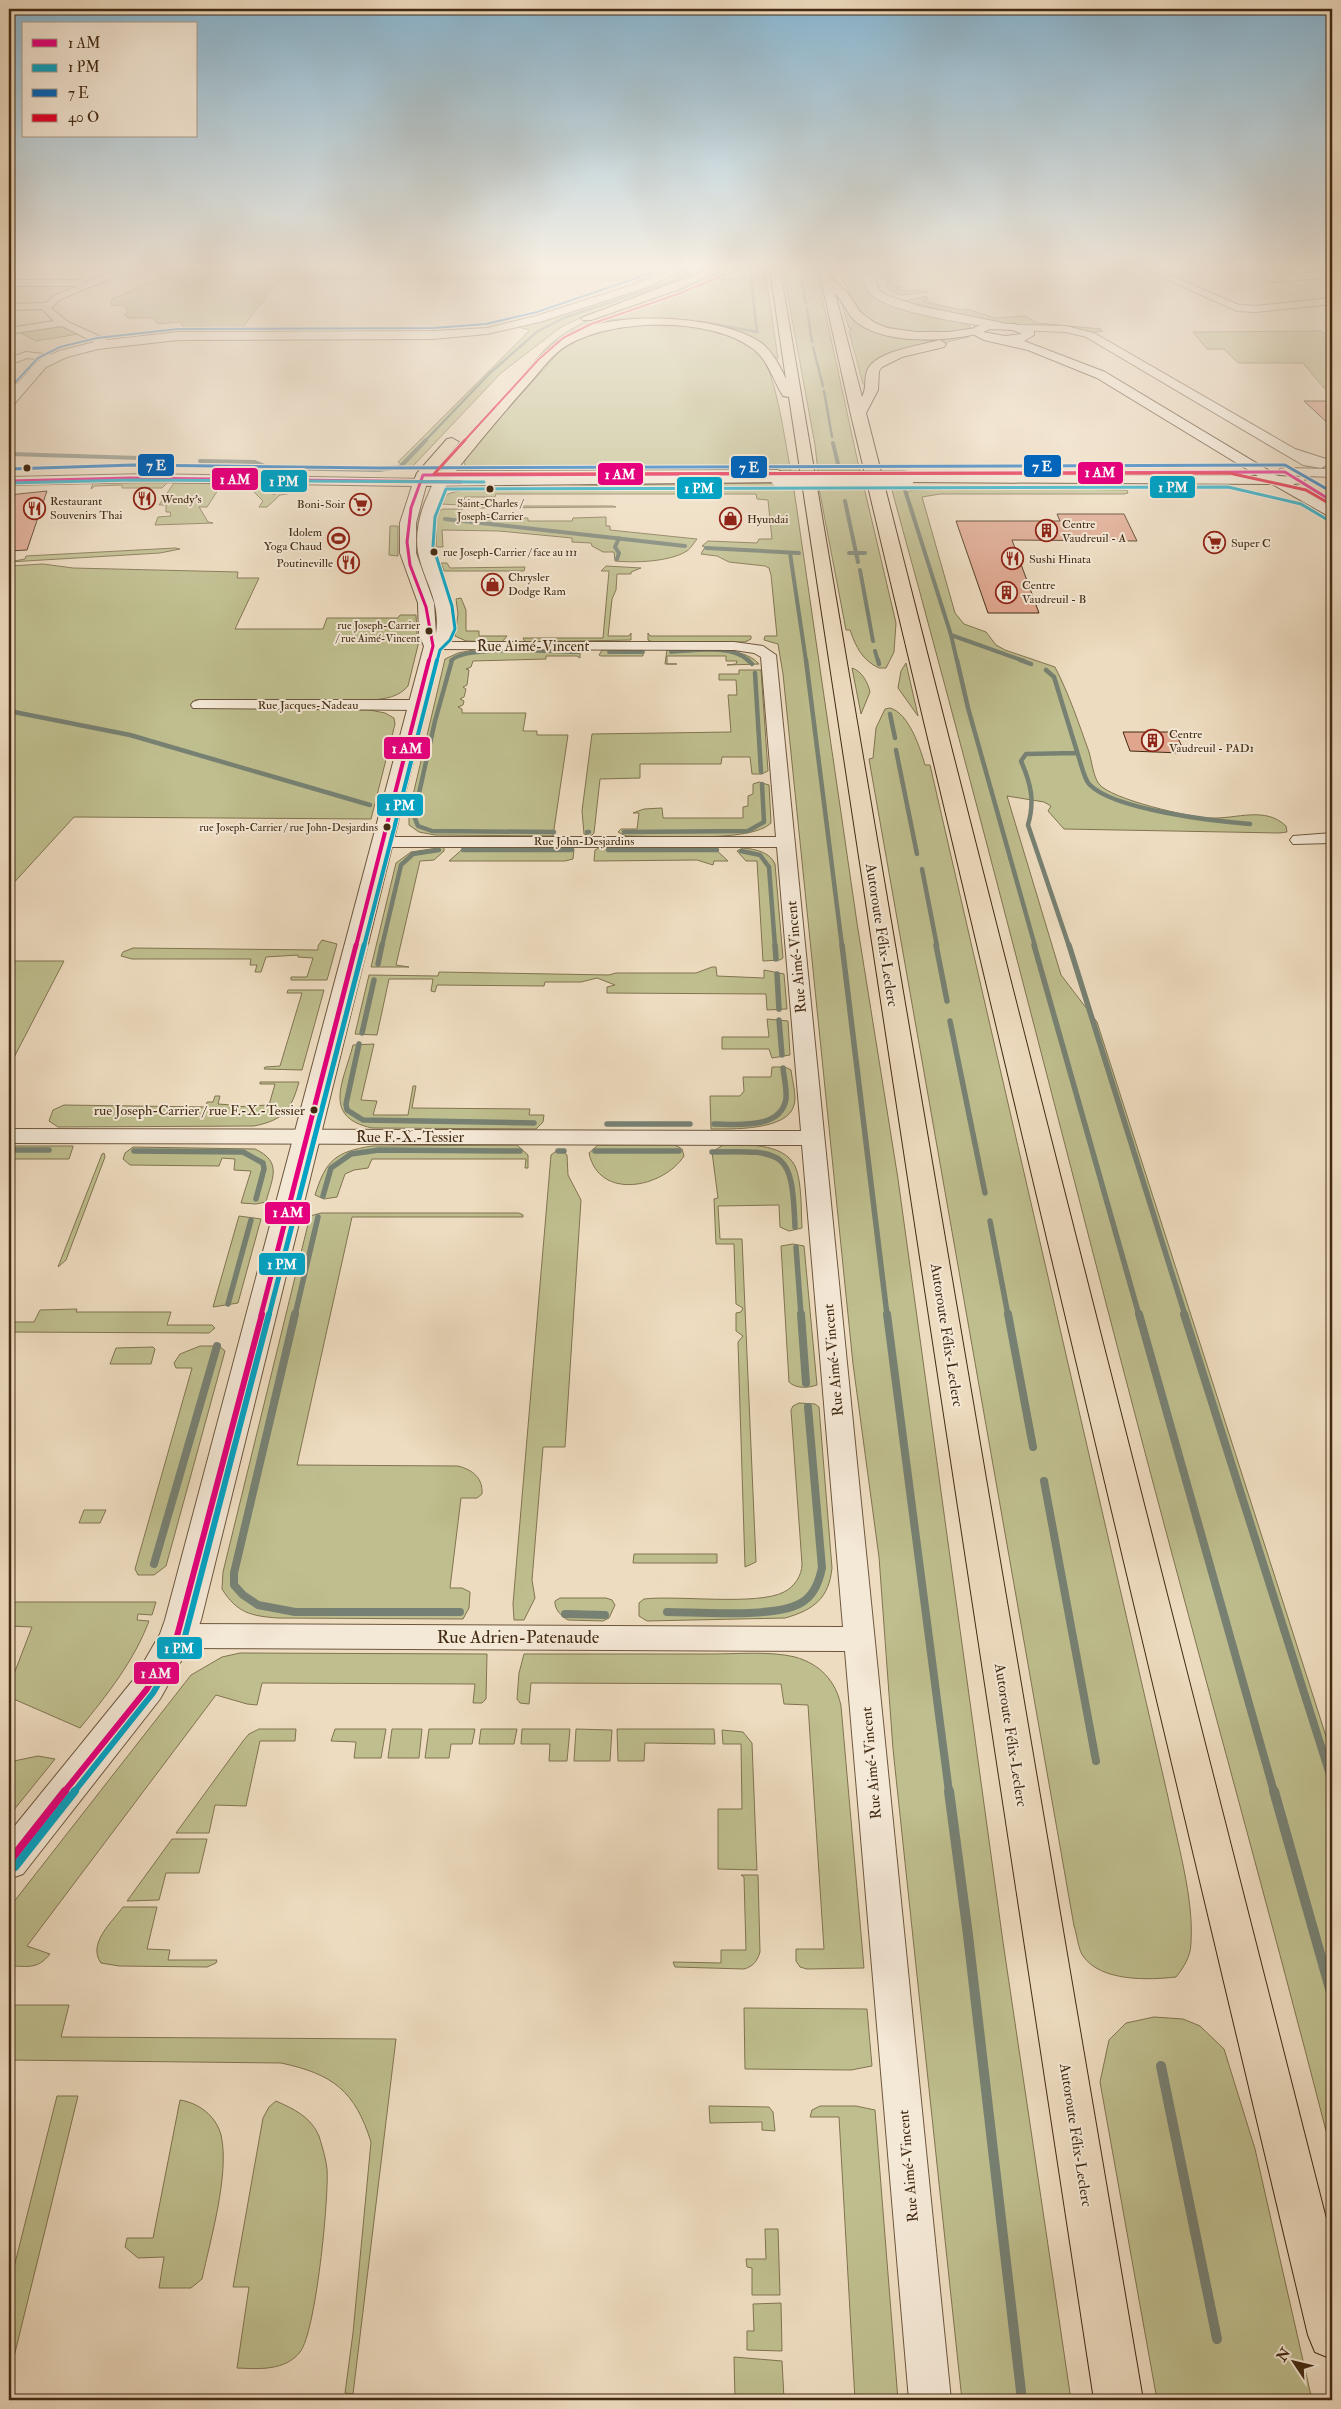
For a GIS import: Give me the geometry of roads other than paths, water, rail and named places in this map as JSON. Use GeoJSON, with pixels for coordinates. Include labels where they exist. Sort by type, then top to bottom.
{"type":"FeatureCollection","features":[{"type":"Feature","properties":{"kind":"highway"},"geometry":{"type":"LineString","coordinates":[[421,478],[507,382]]}},
{"type":"Feature","properties":{"kind":"highway"},"geometry":{"type":"LineString","coordinates":[[443,478],[525,382]]}},
{"type":"Feature","properties":{"kind":"highway"},"geometry":{"type":"LineString","coordinates":[[782,382],[797,409]]}},
{"type":"Feature","properties":{"kind":"highway","name":"Autoroute Félix-Leclerc"},"geometry":{"type":"LineString","coordinates":[[793,382],[1119,2400]]}},
{"type":"Feature","properties":{"kind":"highway"},"geometry":{"type":"LineString","coordinates":[[850,382],[1332,2335]]}},
{"type":"Feature","properties":{"kind":"highway"},"geometry":{"type":"LineString","coordinates":[[858,415],[872,390],[872,382]]}},
{"type":"Feature","properties":{"kind":"street"},"geometry":{"type":"LineString","coordinates":[[1113,382],[1263,472]]}},
{"type":"Feature","properties":{"kind":"street"},"geometry":{"type":"LineString","coordinates":[[1131,382],[1280,476],[1304,497],[1332,514]]}},
{"type":"Feature","properties":{"kind":"street"},"geometry":{"type":"LineString","coordinates":[[1171,382],[1291,452]]}},
{"type":"Feature","properties":{"kind":"street"},"geometry":{"type":"LineString","coordinates":[[9,401],[14,389]]}},
{"type":"Feature","properties":{"kind":"street"},"geometry":{"type":"LineString","coordinates":[[9,476],[126,472],[421,478]]}},
{"type":"Feature","properties":{"kind":"street"},"geometry":{"type":"LineString","coordinates":[[9,481],[148,478],[778,477],[1263,472],[1298,480],[1332,480]]}},
{"type":"Feature","properties":{"kind":"street"},"geometry":{"type":"LineString","coordinates":[[905,476],[1229,480],[1332,473]]}},
{"type":"Feature","properties":{"kind":"street"},"geometry":{"type":"LineString","coordinates":[[421,478],[408,523],[408,553],[426,603],[428,636],[433,646]]}},
{"type":"Feature","properties":{"kind":"street"},"geometry":{"type":"LineString","coordinates":[[9,1862],[136,1703],[177,1636],[433,646],[445,635],[448,616],[444,596],[427,554],[425,536],[433,501],[443,478]]}},
{"type":"Feature","properties":{"kind":"street"},"geometry":{"type":"LineString","coordinates":[[1229,480],[1278,489],[1304,497]]}},
{"type":"Feature","properties":{"kind":"street"},"geometry":{"type":"LineString","coordinates":[[1298,480],[1332,501]]}},
{"type":"Feature","properties":{"kind":"street","name":"Rue Aimé-Vincent"},"geometry":{"type":"LineString","coordinates":[[433,646],[734,646],[763,650],[768,655],[811,1138],[930,2400]]}},
{"type":"Feature","properties":{"kind":"street","name":"Rue Jacques-Nadeau"},"geometry":{"type":"LineString","coordinates":[[199,705],[418,705]]}},
{"type":"Feature","properties":{"kind":"street"},"geometry":{"type":"LineString","coordinates":[[1299,840],[1332,838]]}},
{"type":"Feature","properties":{"kind":"street","name":"Rue John-Desjardins"},"geometry":{"type":"LineString","coordinates":[[383,842],[786,842]]}},
{"type":"Feature","properties":{"kind":"street","name":"Rue F.-X.-Tessier"},"geometry":{"type":"LineString","coordinates":[[9,1136],[811,1138]]}},
{"type":"Feature","properties":{"kind":"street","name":"Rue Adrien-Patenaude"},"geometry":{"type":"LineString","coordinates":[[177,1636],[859,1639]]}},
{"type":"Feature","properties":{"kind":"waterway"},"geometry":{"type":"LineString","coordinates":[[425,441],[481,382]]}},
{"type":"Feature","properties":{"kind":"waterway"},"geometry":{"type":"LineString","coordinates":[[824,391],[832,437]]}},
{"type":"Feature","properties":{"kind":"waterway"},"geometry":{"type":"LineString","coordinates":[[270,468],[379,470],[400,467],[426,440]]}},
{"type":"Feature","properties":{"kind":"waterway"},"geometry":{"type":"LineString","coordinates":[[833,443],[838,464]]}},
{"type":"Feature","properties":{"kind":"waterway"},"geometry":{"type":"LineString","coordinates":[[9,454],[172,459]]}},
{"type":"Feature","properties":{"kind":"waterway"},"geometry":{"type":"LineString","coordinates":[[200,461],[255,462],[272,469]]}},
{"type":"Feature","properties":{"kind":"waterway"},"geometry":{"type":"LineString","coordinates":[[270,488],[274,493]]}},
{"type":"Feature","properties":{"kind":"waterway"},"geometry":{"type":"LineString","coordinates":[[905,490],[951,635]]}},
{"type":"Feature","properties":{"kind":"waterway"},"geometry":{"type":"LineString","coordinates":[[845,501],[856,553]]}},
{"type":"Feature","properties":{"kind":"waterway"},"geometry":{"type":"LineString","coordinates":[[445,519],[619,539]]}},
{"type":"Feature","properties":{"kind":"waterway"},"geometry":{"type":"LineString","coordinates":[[617,559],[619,553],[615,547],[619,539]]}},
{"type":"Feature","properties":{"kind":"waterway"},"geometry":{"type":"LineString","coordinates":[[619,539],[685,546]]}},
{"type":"Feature","properties":{"kind":"waterway"},"geometry":{"type":"LineString","coordinates":[[706,548],[799,553]]}},
{"type":"Feature","properties":{"kind":"waterway"},"geometry":{"type":"LineString","coordinates":[[790,553],[806,661]]}},
{"type":"Feature","properties":{"kind":"waterway"},"geometry":{"type":"LineString","coordinates":[[849,553],[856,553]]}},
{"type":"Feature","properties":{"kind":"waterway"},"geometry":{"type":"LineString","coordinates":[[856,553],[865,553]]}},
{"type":"Feature","properties":{"kind":"waterway"},"geometry":{"type":"LineString","coordinates":[[856,553],[858,562]]}},
{"type":"Feature","properties":{"kind":"waterway"},"geometry":{"type":"LineString","coordinates":[[860,570],[873,641]]}},
{"type":"Feature","properties":{"kind":"waterway"},"geometry":{"type":"LineString","coordinates":[[951,635],[1024,661]]}},
{"type":"Feature","properties":{"kind":"waterway"},"geometry":{"type":"LineString","coordinates":[[951,635],[957,661]]}},
{"type":"Feature","properties":{"kind":"waterway"},"geometry":{"type":"LineString","coordinates":[[671,652],[723,650],[733,652],[749,661]]}},
{"type":"Feature","properties":{"kind":"waterway"},"geometry":{"type":"LineString","coordinates":[[452,660],[459,656],[491,651],[578,652]]}},
{"type":"Feature","properties":{"kind":"waterway"},"geometry":{"type":"LineString","coordinates":[[875,651],[878,661]]}},
{"type":"Feature","properties":{"kind":"waterway"},"geometry":{"type":"LineString","coordinates":[[609,652],[643,652]]}},
{"type":"Feature","properties":{"kind":"waterway"},"geometry":{"type":"LineString","coordinates":[[452,660],[435,721],[414,816],[418,826],[432,831],[554,832]]}},
{"type":"Feature","properties":{"kind":"waterway"},"geometry":{"type":"LineString","coordinates":[[806,660],[842,946]]}},
{"type":"Feature","properties":{"kind":"waterway"},"geometry":{"type":"LineString","coordinates":[[878,660],[879,664]]}},
{"type":"Feature","properties":{"kind":"waterway"},"geometry":{"type":"LineString","coordinates":[[957,660],[968,708],[1035,946]]}},
{"type":"Feature","properties":{"kind":"waterway"},"geometry":{"type":"LineString","coordinates":[[1020,660],[1031,664]]}},
{"type":"Feature","properties":{"kind":"waterway"},"geometry":{"type":"LineString","coordinates":[[749,661],[752,664]]}},
{"type":"Feature","properties":{"kind":"waterway"},"geometry":{"type":"LineString","coordinates":[[1046,670],[1054,677],[1083,771],[1090,785],[1103,794],[1142,808],[1190,817],[1250,824]]}},
{"type":"Feature","properties":{"kind":"waterway"},"geometry":{"type":"LineString","coordinates":[[755,673],[761,772]]}},
{"type":"Feature","properties":{"kind":"waterway"},"geometry":{"type":"LineString","coordinates":[[9,711],[130,735],[370,805]]}},
{"type":"Feature","properties":{"kind":"waterway"},"geometry":{"type":"LineString","coordinates":[[890,714],[895,738]]}},
{"type":"Feature","properties":{"kind":"waterway"},"geometry":{"type":"LineString","coordinates":[[896,750],[917,854]]}},
{"type":"Feature","properties":{"kind":"waterway"},"geometry":{"type":"LineString","coordinates":[[1069,946],[1028,825],[1031,793],[1021,761],[1026,754],[1077,753]]}},
{"type":"Feature","properties":{"kind":"waterway"},"geometry":{"type":"LineString","coordinates":[[624,832],[748,831],[764,822],[762,784]]}},
{"type":"Feature","properties":{"kind":"waterway"},"geometry":{"type":"LineString","coordinates":[[382,946],[401,865],[413,854],[439,850]]}},
{"type":"Feature","properties":{"kind":"waterway"},"geometry":{"type":"LineString","coordinates":[[463,850],[572,850]]}},
{"type":"Feature","properties":{"kind":"waterway"},"geometry":{"type":"LineString","coordinates":[[608,850],[717,850]]}},
{"type":"Feature","properties":{"kind":"waterway"},"geometry":{"type":"LineString","coordinates":[[741,851],[760,855],[769,867],[775,946]]}},
{"type":"Feature","properties":{"kind":"waterway"},"geometry":{"type":"LineString","coordinates":[[922,869],[937,946]]}},
{"type":"Feature","properties":{"kind":"waterway"},"geometry":{"type":"LineString","coordinates":[[378,964],[382,945]]}},
{"type":"Feature","properties":{"kind":"waterway"},"geometry":{"type":"LineString","coordinates":[[775,945],[776,959]]}},
{"type":"Feature","properties":{"kind":"waterway"},"geometry":{"type":"LineString","coordinates":[[842,945],[887,1315]]}},
{"type":"Feature","properties":{"kind":"waterway"},"geometry":{"type":"LineString","coordinates":[[936,945],[947,1001]]}},
{"type":"Feature","properties":{"kind":"waterway"},"geometry":{"type":"LineString","coordinates":[[1034,945],[1139,1315]]}},
{"type":"Feature","properties":{"kind":"waterway"},"geometry":{"type":"LineString","coordinates":[[1069,945],[1185,1315]]}},
{"type":"Feature","properties":{"kind":"waterway"},"geometry":{"type":"LineString","coordinates":[[777,974],[779,1009]]}},
{"type":"Feature","properties":{"kind":"waterway"},"geometry":{"type":"LineString","coordinates":[[362,1033],[374,980]]}},
{"type":"Feature","properties":{"kind":"waterway"},"geometry":{"type":"LineString","coordinates":[[779,1020],[782,1055]]}},
{"type":"Feature","properties":{"kind":"waterway"},"geometry":{"type":"LineString","coordinates":[[950,1021],[985,1193]]}},
{"type":"Feature","properties":{"kind":"waterway"},"geometry":{"type":"LineString","coordinates":[[359,1044],[346,1104],[347,1110],[363,1120],[534,1123]]}},
{"type":"Feature","properties":{"kind":"waterway"},"geometry":{"type":"LineString","coordinates":[[714,1124],[756,1123],[767,1121],[776,1116],[782,1109],[786,1099],[783,1068]]}},
{"type":"Feature","properties":{"kind":"waterway"},"geometry":{"type":"LineString","coordinates":[[607,1124],[690,1124]]}},
{"type":"Feature","properties":{"kind":"waterway"},"geometry":{"type":"LineString","coordinates":[[9,1150],[49,1150]]}},
{"type":"Feature","properties":{"kind":"waterway"},"geometry":{"type":"LineString","coordinates":[[323,1196],[331,1168],[351,1154],[379,1150],[520,1151]]}},
{"type":"Feature","properties":{"kind":"waterway"},"geometry":{"type":"LineString","coordinates":[[134,1151],[243,1152],[263,1163],[264,1169],[256,1199]]}},
{"type":"Feature","properties":{"kind":"waterway"},"geometry":{"type":"LineString","coordinates":[[558,1151],[564,1151]]}},
{"type":"Feature","properties":{"kind":"waterway"},"geometry":{"type":"LineString","coordinates":[[595,1151],[679,1151]]}},
{"type":"Feature","properties":{"kind":"waterway"},"geometry":{"type":"LineString","coordinates":[[712,1152],[756,1152],[770,1155],[781,1161],[787,1170],[791,1183],[795,1227]]}},
{"type":"Feature","properties":{"kind":"waterway"},"geometry":{"type":"LineString","coordinates":[[295,1315],[318,1217]]}},
{"type":"Feature","properties":{"kind":"waterway"},"geometry":{"type":"LineString","coordinates":[[228,1304],[251,1220]]}},
{"type":"Feature","properties":{"kind":"waterway"},"geometry":{"type":"LineString","coordinates":[[990,1221],[1008,1315]]}},
{"type":"Feature","properties":{"kind":"waterway"},"geometry":{"type":"LineString","coordinates":[[796,1247],[801,1315]]}},
{"type":"Feature","properties":{"kind":"waterway"},"geometry":{"type":"LineString","coordinates":[[295,1314],[234,1573],[234,1585],[243,1595],[258,1605],[295,1612],[460,1612]]}},
{"type":"Feature","properties":{"kind":"waterway"},"geometry":{"type":"LineString","coordinates":[[801,1314],[806,1383]]}},
{"type":"Feature","properties":{"kind":"waterway"},"geometry":{"type":"LineString","coordinates":[[887,1314],[949,1792]]}},
{"type":"Feature","properties":{"kind":"waterway"},"geometry":{"type":"LineString","coordinates":[[1008,1314],[1033,1447]]}},
{"type":"Feature","properties":{"kind":"waterway"},"geometry":{"type":"LineString","coordinates":[[1139,1314],[1274,1792]]}},
{"type":"Feature","properties":{"kind":"waterway"},"geometry":{"type":"LineString","coordinates":[[1184,1314],[1332,1781]]}},
{"type":"Feature","properties":{"kind":"waterway"},"geometry":{"type":"LineString","coordinates":[[154,1564],[217,1346]]}},
{"type":"Feature","properties":{"kind":"waterway"},"geometry":{"type":"LineString","coordinates":[[667,1612],[738,1613],[777,1610],[793,1607],[808,1598],[814,1590],[822,1568],[808,1407]]}},
{"type":"Feature","properties":{"kind":"waterway"},"geometry":{"type":"LineString","coordinates":[[1044,1481],[1096,1761]]}},
{"type":"Feature","properties":{"kind":"waterway"},"geometry":{"type":"LineString","coordinates":[[565,1614],[605,1615]]}},
{"type":"Feature","properties":{"kind":"waterway"},"geometry":{"type":"LineString","coordinates":[[949,1791],[968,1935],[1022,2400]]}},
{"type":"Feature","properties":{"kind":"waterway"},"geometry":{"type":"LineString","coordinates":[[1274,1791],[1332,1996]]}},
{"type":"Feature","properties":{"kind":"waterway"},"geometry":{"type":"LineString","coordinates":[[1161,2066],[1217,2339]]}},
{"type":"Feature","properties":{"kind":"place","name":"Saint-Charles / Joseph-Carrier"},"geometry":{"type":"Point","coordinates":[490,489]}},
{"type":"Feature","properties":{"kind":"place","name":"Wendy's"},"geometry":{"type":"Point","coordinates":[145,499]}},
{"type":"Feature","properties":{"kind":"place","name":"Boni-Soir"},"geometry":{"type":"Point","coordinates":[361,504]}},
{"type":"Feature","properties":{"kind":"place","name":"Restaurant Souvenirs Thai"},"geometry":{"type":"Point","coordinates":[34,508]}},
{"type":"Feature","properties":{"kind":"place","name":"Hyundai"},"geometry":{"type":"Point","coordinates":[731,519]}},
{"type":"Feature","properties":{"kind":"place","name":"Centre Vaudreuil - A"},"geometry":{"type":"Point","coordinates":[1046,531]}},
{"type":"Feature","properties":{"kind":"place","name":"Idolem Yoga Chaud"},"geometry":{"type":"Point","coordinates":[338,539]}},
{"type":"Feature","properties":{"kind":"place","name":"Super C"},"geometry":{"type":"Point","coordinates":[1215,543]}},
{"type":"Feature","properties":{"kind":"place","name":"rue Joseph-Carrier / face au 111"},"geometry":{"type":"Point","coordinates":[434,552]}},
{"type":"Feature","properties":{"kind":"place","name":"Sushi Hinata"},"geometry":{"type":"Point","coordinates":[1013,559]}},
{"type":"Feature","properties":{"kind":"place","name":"Poutineville"},"geometry":{"type":"Point","coordinates":[349,563]}},
{"type":"Feature","properties":{"kind":"place","name":"Chrysler Dodge Ram"},"geometry":{"type":"Point","coordinates":[492,584]}},
{"type":"Feature","properties":{"kind":"place","name":"Centre Vaudreuil - B"},"geometry":{"type":"Point","coordinates":[1006,592]}},
{"type":"Feature","properties":{"kind":"place","name":"rue Joseph-Carrier / rue Aimé-Vincent"},"geometry":{"type":"Point","coordinates":[429,631]}},
{"type":"Feature","properties":{"kind":"place","name":"Centre Vaudreuil - PAD1"},"geometry":{"type":"Point","coordinates":[1153,741]}},
{"type":"Feature","properties":{"kind":"place","name":"rue Joseph-Carrier / rue John-Desjardins"},"geometry":{"type":"Point","coordinates":[387,827]}},
{"type":"Feature","properties":{"kind":"place","name":"rue Joseph-Carrier / rue F.-X.-Tessier"},"geometry":{"type":"Point","coordinates":[314,1110]}}]}
